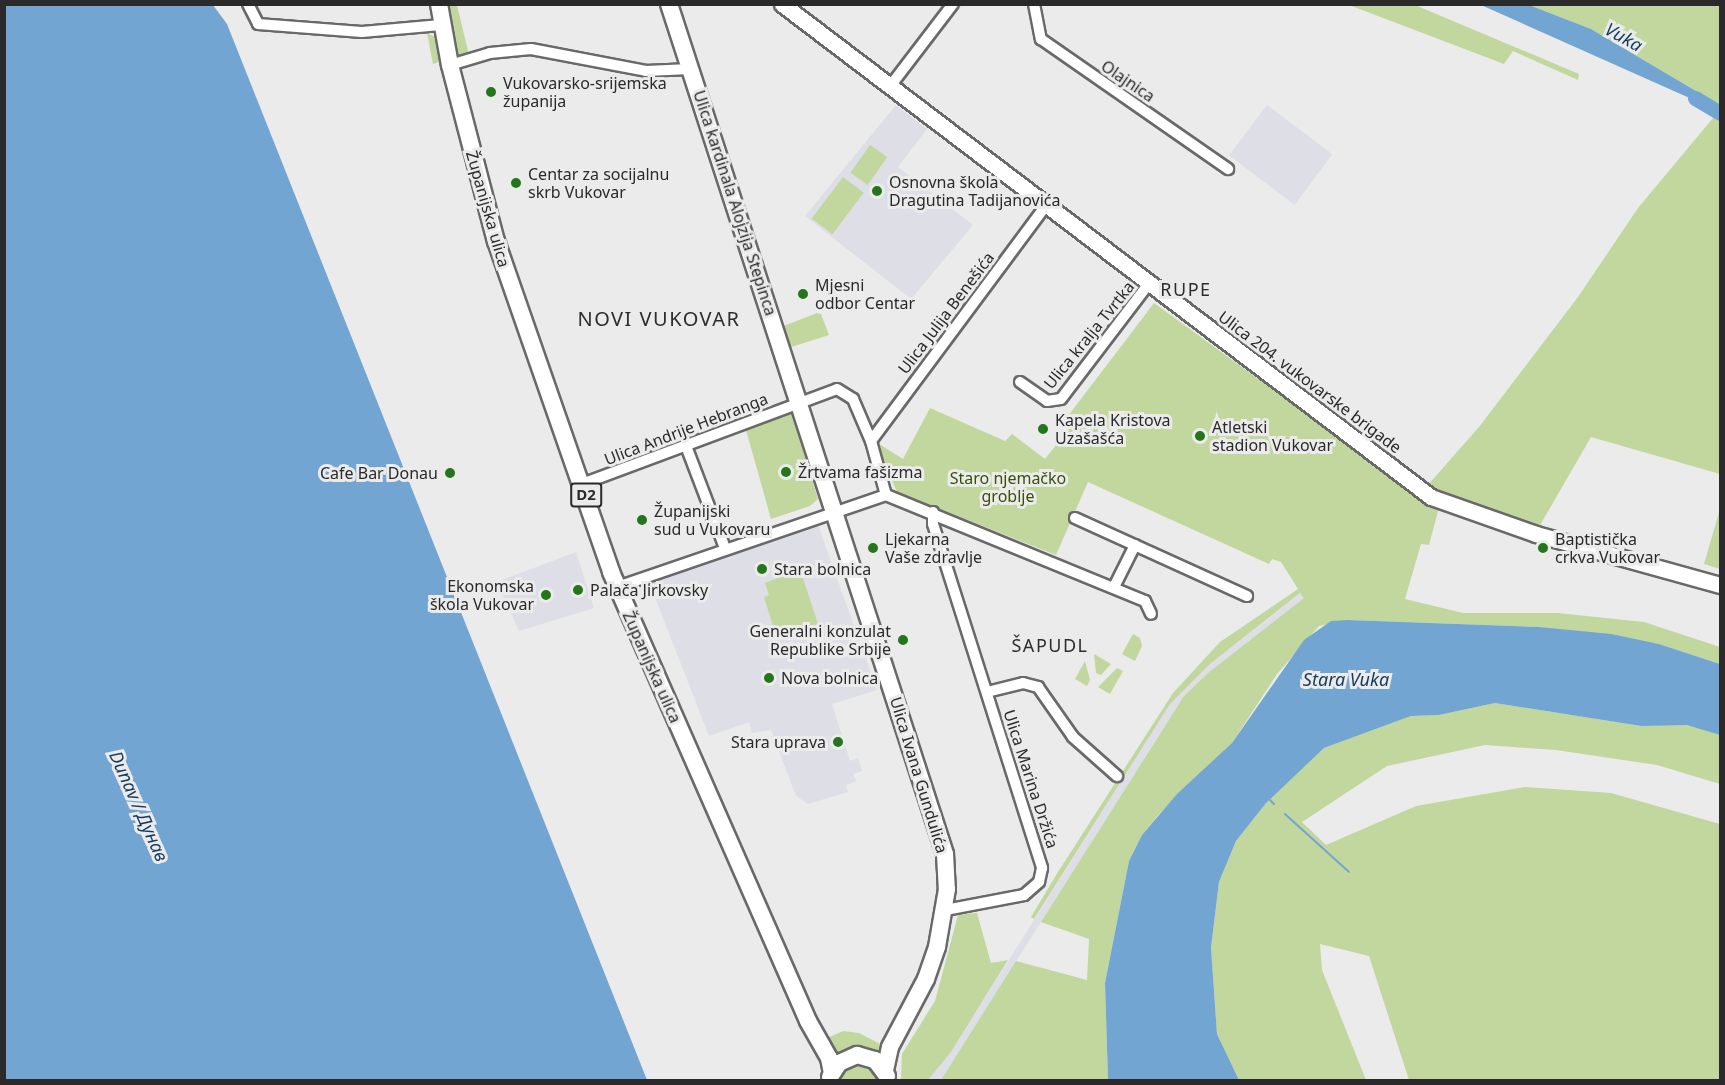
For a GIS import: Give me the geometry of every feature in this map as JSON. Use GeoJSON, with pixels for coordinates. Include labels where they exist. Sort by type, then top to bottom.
{"type":"FeatureCollection","features":[{"type":"Feature","properties":{"kind":"main road","name":"Županijska ulica"},"geometry":{"type":"LineString","coordinates":[[440,4],[441,24],[450,65],[496,241],[617,587],[830,1077]]}},
{"type":"Feature","properties":{"kind":"main road","name":"Ulica kardinala Alojzija Stepinca"},"geometry":{"type":"LineString","coordinates":[[669,4],[800,403]]}},
{"type":"Feature","properties":{"kind":"main road","name":"D2"},"geometry":{"type":"LineString","coordinates":[[800,403],[836,511]]}},
{"type":"Feature","properties":{"kind":"main road","name":"Ulica Ivana Gundulića"},"geometry":{"type":"LineString","coordinates":[[836,511],[940,834],[947,871],[945,910],[930,969],[890,1047],[887,1076]]}},
{"type":"Feature","properties":{"kind":"main road","name":"D2"},"geometry":{"type":"LineString","coordinates":[[830,1077],[843,1059],[857,1055],[875,1060],[887,1076]]}},
{"type":"Feature","properties":{"kind":"street"},"geometry":{"type":"LineString","coordinates":[[248,4],[258,24],[362,32],[441,24]]}},
{"type":"Feature","properties":{"kind":"street","name":"Ulica 204. vukovarske brigade"},"geometry":{"type":"LineString","coordinates":[[782,4],[1431,496],[1536,534],[1720,585]]}},
{"type":"Feature","properties":{"kind":"street"},"geometry":{"type":"LineString","coordinates":[[891,85],[953,4]]}},
{"type":"Feature","properties":{"kind":"street","name":"Olajnica"},"geometry":{"type":"LineString","coordinates":[[1034,4],[1041,39],[1228,169]]}},
{"type":"Feature","properties":{"kind":"street"},"geometry":{"type":"LineString","coordinates":[[450,65],[490,53],[531,49],[646,71],[690,69]]}},
{"type":"Feature","properties":{"kind":"street","name":"Ulica Julija Benešića"},"geometry":{"type":"LineString","coordinates":[[871,441],[1047,204]]}},
{"type":"Feature","properties":{"kind":"street","name":"Ulica kralja Tvrtka"},"geometry":{"type":"LineString","coordinates":[[1020,382],[1047,401],[1061,399],[1150,282]]}},
{"type":"Feature","properties":{"kind":"street","name":"Ulica Andrije Hebranga"},"geometry":{"type":"LineString","coordinates":[[582,484],[837,389],[846,392],[871,441],[886,495]]}},
{"type":"Feature","properties":{"kind":"street"},"geometry":{"type":"LineString","coordinates":[[686,446],[725,548]]}},
{"type":"Feature","properties":{"kind":"street"},"geometry":{"type":"LineString","coordinates":[[617,587],[725,548],[886,495],[933,512],[1114,587],[1145,601],[1151,614]]}},
{"type":"Feature","properties":{"kind":"street","name":"Ulica Marina Držića"},"geometry":{"type":"LineString","coordinates":[[933,512],[933,524],[1041,859],[1042,876],[1024,895],[945,910]]}},
{"type":"Feature","properties":{"kind":"street"},"geometry":{"type":"LineString","coordinates":[[1075,518],[1247,596]]}},
{"type":"Feature","properties":{"kind":"street"},"geometry":{"type":"LineString","coordinates":[[1114,587],[1135,544]]}},
{"type":"Feature","properties":{"kind":"street","name":"Ulica Marina Držića"},"geometry":{"type":"LineString","coordinates":[[987,692],[1023,682],[1038,687],[1073,737],[1117,776]]}},
{"type":"Feature","properties":{"kind":"shaded area","name":"Osnovna škola Dragutina Tadijanovića"},"geometry":{"type":"Polygon","coordinates":[[[896,105],[927,129],[898,167],[973,225],[911,299],[805,216],[896,105]]]}},
{"type":"Feature","properties":{"kind":"shaded area"},"geometry":{"type":"Polygon","coordinates":[[[1267,105],[1332,154],[1295,205],[1229,155],[1267,105]]]}},
{"type":"Feature","properties":{"kind":"shaded area"},"geometry":{"type":"Polygon","coordinates":[[[818,525],[877,690],[832,704],[850,761],[858,758],[862,771],[853,774],[856,781],[846,785],[848,792],[808,804],[796,796],[771,730],[752,733],[749,722],[709,736],[649,582],[818,525]]]}},
{"type":"Feature","properties":{"kind":"shaded area","name":"Ekonomska škola Vukovar"},"geometry":{"type":"Polygon","coordinates":[[[576,552],[594,608],[519,631],[497,582],[576,552]]]}},
{"type":"Feature","properties":{"kind":"shaded area"},"geometry":{"type":"Polygon","coordinates":[[[1301,593],[1304,598],[1208,673],[1184,696],[941,1080],[928,1080],[951,1052],[1170,704],[1210,664],[1301,593]]]}},
{"type":"Feature","properties":{"kind":"green space"},"geometry":{"type":"Polygon","coordinates":[[[442,5],[457,5],[469,55],[452,55],[442,5]]]}},
{"type":"Feature","properties":{"kind":"green space"},"geometry":{"type":"Polygon","coordinates":[[[1349,5],[1415,5],[1579,74],[1578,80],[1513,51],[1504,64],[1349,5]]]}},
{"type":"Feature","properties":{"kind":"green space"},"geometry":{"type":"Polygon","coordinates":[[[1529,5],[1720,5],[1720,474],[1591,437],[1539,527],[1449,498],[1427,486],[1479,427],[1578,297],[1638,208],[1718,112],[1696,91],[1591,29],[1529,5]]]}},
{"type":"Feature","properties":{"kind":"green space"},"geometry":{"type":"Polygon","coordinates":[[[427,33],[439,39],[445,60],[433,64],[427,33]]]}},
{"type":"Feature","properties":{"kind":"green space"},"geometry":{"type":"Polygon","coordinates":[[[870,145],[887,157],[868,185],[850,173],[870,145]]]}},
{"type":"Feature","properties":{"kind":"green space"},"geometry":{"type":"Polygon","coordinates":[[[843,177],[864,193],[832,234],[812,219],[843,177]]]}},
{"type":"Feature","properties":{"kind":"green space","name":"Staro njemačko groblje"},"geometry":{"type":"Polygon","coordinates":[[[1154,303],[1393,477],[1440,504],[1429,545],[1421,544],[1405,599],[1463,613],[1558,613],[1644,622],[1720,647],[1720,664],[1659,644],[1539,627],[1348,620],[1319,626],[1277,674],[1232,743],[1160,813],[1142,835],[1129,861],[1105,983],[1108,1080],[941,1080],[1016,961],[1087,980],[1089,939],[1041,922],[1184,696],[1208,673],[1304,598],[1300,593],[1210,664],[1170,704],[1034,919],[1031,917],[1058,872],[1173,693],[1220,642],[1298,589],[1281,562],[1272,559],[1269,564],[1088,482],[1056,555],[897,492],[877,447],[879,444],[903,459],[930,408],[1005,441],[1012,434],[1045,459],[1072,425],[1068,416],[1154,303]]]}},
{"type":"Feature","properties":{"kind":"green space"},"geometry":{"type":"Polygon","coordinates":[[[817,313],[821,314],[829,335],[788,348],[781,327],[817,313]]]}},
{"type":"Feature","properties":{"kind":"green space"},"geometry":{"type":"Polygon","coordinates":[[[791,410],[818,499],[810,506],[771,519],[746,430],[791,410]]]}},
{"type":"Feature","properties":{"kind":"green space"},"geometry":{"type":"Polygon","coordinates":[[[1720,509],[1720,569],[1704,564],[1720,509]]]}},
{"type":"Feature","properties":{"kind":"green space"},"geometry":{"type":"Polygon","coordinates":[[[800,569],[818,624],[777,639],[764,597],[769,595],[765,583],[800,569]]]}},
{"type":"Feature","properties":{"kind":"green space"},"geometry":{"type":"Polygon","coordinates":[[[1133,634],[1140,638],[1142,646],[1135,661],[1122,654],[1133,634]]]}},
{"type":"Feature","properties":{"kind":"green space"},"geometry":{"type":"Polygon","coordinates":[[[1094,654],[1111,664],[1101,675],[1096,673],[1094,654]]]}},
{"type":"Feature","properties":{"kind":"green space"},"geometry":{"type":"Polygon","coordinates":[[[1085,661],[1090,680],[1087,686],[1075,679],[1085,661]]]}},
{"type":"Feature","properties":{"kind":"green space"},"geometry":{"type":"Polygon","coordinates":[[[1117,668],[1123,671],[1110,694],[1098,687],[1117,668]]]}},
{"type":"Feature","properties":{"kind":"green space"},"geometry":{"type":"Polygon","coordinates":[[[1495,703],[1641,726],[1670,723],[1702,727],[1720,735],[1720,784],[1657,765],[1556,750],[1485,745],[1387,766],[1302,822],[1326,845],[1416,806],[1525,787],[1611,793],[1720,824],[1720,1080],[1409,1080],[1369,956],[1320,944],[1322,970],[1366,1080],[1239,1080],[1217,1034],[1211,948],[1219,882],[1236,841],[1276,790],[1324,748],[1411,716],[1439,715],[1495,703]]]}},
{"type":"Feature","properties":{"kind":"green space"},"geometry":{"type":"Polygon","coordinates":[[[977,913],[991,963],[1008,960],[951,1052],[928,1080],[901,1080],[902,1054],[935,1001],[958,915],[977,913]]]}},
{"type":"Feature","properties":{"kind":"green space"},"geometry":{"type":"Polygon","coordinates":[[[843,1031],[859,1033],[884,1046],[880,1057],[837,1059],[823,1040],[843,1031]]]}},
{"type":"Feature","properties":{"kind":"green space"},"geometry":{"type":"Polygon","coordinates":[[[857,1066],[869,1069],[878,1080],[839,1080],[844,1071],[857,1066]]]}},
{"type":"Feature","properties":{"kind":"water","name":"Dunav / Дунав"},"geometry":{"type":"Polygon","coordinates":[[[5,4],[213,5],[227,24],[647,1080],[5,1080],[5,4]]]}},
{"type":"Feature","properties":{"kind":"water"},"geometry":{"type":"Polygon","coordinates":[[[1481,5],[1529,5],[1591,29],[1696,91],[1712,108],[1481,5]]]}},
{"type":"Feature","properties":{"kind":"water","name":"Stara Vuka"},"geometry":{"type":"Polygon","coordinates":[[[1331,621],[1539,627],[1611,634],[1659,644],[1720,664],[1720,735],[1687,725],[1641,726],[1495,703],[1439,715],[1411,716],[1324,748],[1266,803],[1236,841],[1219,882],[1211,948],[1217,1034],[1239,1080],[1108,1080],[1105,983],[1129,861],[1142,835],[1177,794],[1232,743],[1304,640],[1331,621]]]}},
{"type":"Feature","properties":{"kind":"waterway","name":"Vuka"},"geometry":{"type":"LineString","coordinates":[[1695,98],[1720,113]]}},
{"type":"Feature","properties":{"kind":"waterway"},"geometry":{"type":"LineString","coordinates":[[1269,799],[1274,804]]}},
{"type":"Feature","properties":{"kind":"waterway"},"geometry":{"type":"LineString","coordinates":[[1285,814],[1349,872]]}},
{"type":"Feature","properties":{"kind":"place","name":"Vukovarsko-srijemska županija"},"geometry":{"type":"Point","coordinates":[491,92]}},
{"type":"Feature","properties":{"kind":"place","name":"Centar za socijalnu skrb Vukovar"},"geometry":{"type":"Point","coordinates":[516,183]}},
{"type":"Feature","properties":{"kind":"place","name":"Osnovna škola Dragutina Tadijanovića"},"geometry":{"type":"Point","coordinates":[877,191]}},
{"type":"Feature","properties":{"kind":"place","name":"Mjesni odbor Centar"},"geometry":{"type":"Point","coordinates":[803,294]}},
{"type":"Feature","properties":{"kind":"place","name":"Kapela Kristova Uzašašća"},"geometry":{"type":"Point","coordinates":[1043,429]}},
{"type":"Feature","properties":{"kind":"place","name":"Atletski stadion Vukovar"},"geometry":{"type":"Point","coordinates":[1200,436]}},
{"type":"Feature","properties":{"kind":"place","name":"Žrtvama fašizma"},"geometry":{"type":"Point","coordinates":[786,472]}},
{"type":"Feature","properties":{"kind":"place","name":"Cafe Bar Donau"},"geometry":{"type":"Point","coordinates":[450,473]}},
{"type":"Feature","properties":{"kind":"place","name":"Županijski sud u Vukovaru"},"geometry":{"type":"Point","coordinates":[642,520]}},
{"type":"Feature","properties":{"kind":"place","name":"Ljekarna Vaše zdravlje"},"geometry":{"type":"Point","coordinates":[873,548]}},
{"type":"Feature","properties":{"kind":"place","name":"Baptistička crkva Vukovar"},"geometry":{"type":"Point","coordinates":[1543,548]}},
{"type":"Feature","properties":{"kind":"place","name":"Stara bolnica"},"geometry":{"type":"Point","coordinates":[762,569]}},
{"type":"Feature","properties":{"kind":"place","name":"Palača Jirkovsky"},"geometry":{"type":"Point","coordinates":[578,590]}},
{"type":"Feature","properties":{"kind":"place","name":"Ekonomska škola Vukovar"},"geometry":{"type":"Point","coordinates":[546,595]}},
{"type":"Feature","properties":{"kind":"place","name":"Generalni konzulat Republike Srbije"},"geometry":{"type":"Point","coordinates":[903,640]}},
{"type":"Feature","properties":{"kind":"place","name":"Nova bolnica"},"geometry":{"type":"Point","coordinates":[769,678]}},
{"type":"Feature","properties":{"kind":"place","name":"Stara uprava"},"geometry":{"type":"Point","coordinates":[838,742]}},
{"type":"Feature","properties":{"kind":"district","name":"RUPE"},"geometry":{"type":"Point","coordinates":[1186,289]}},
{"type":"Feature","properties":{"kind":"district","name":"NOVI VUKOVAR"},"geometry":{"type":"Point","coordinates":[659,318]}},
{"type":"Feature","properties":{"kind":"district","name":"ŠAPUDL"},"geometry":{"type":"Point","coordinates":[1050,645]}}]}
